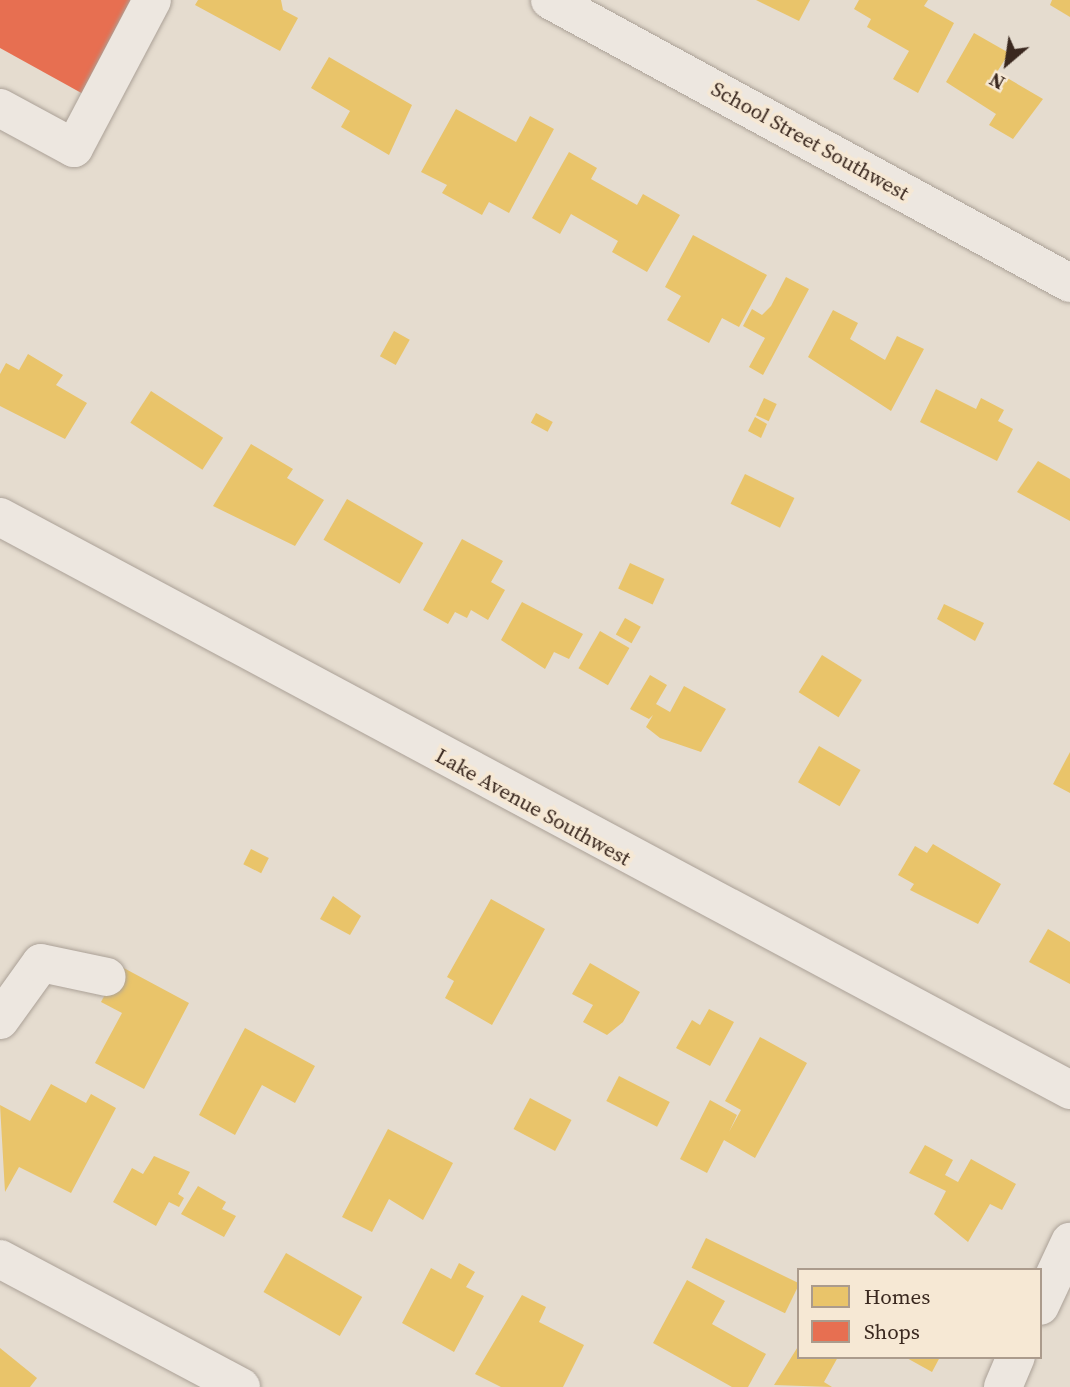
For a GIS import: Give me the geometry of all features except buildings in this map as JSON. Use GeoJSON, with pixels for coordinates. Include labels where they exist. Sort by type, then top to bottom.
{"type":"FeatureCollection","features":[{"type":"Feature","properties":{"kind":"street"},"geometry":{"type":"LineString","coordinates":[[0,108],[74,148],[152,0]]}},
{"type":"Feature","properties":{"kind":"street","name":"School Street Southwest"},"geometry":{"type":"LineString","coordinates":[[550,0],[1070,283]]}},
{"type":"Feature","properties":{"kind":"street","name":"Lake Avenue Southwest"},"geometry":{"type":"LineString","coordinates":[[0,517],[1070,1090]]}},
{"type":"Feature","properties":{"kind":"street"},"geometry":{"type":"LineString","coordinates":[[0,1020],[41,963],[107,976]]}},
{"type":"Feature","properties":{"kind":"street"},"geometry":{"type":"LineString","coordinates":[[1042,1302],[1070,1242]]}},
{"type":"Feature","properties":{"kind":"street"},"geometry":{"type":"LineString","coordinates":[[0,1259],[241,1387]]}},
{"type":"Feature","properties":{"kind":"street"},"geometry":{"type":"LineString","coordinates":[[1003,1387],[1015,1359]]}}]}
